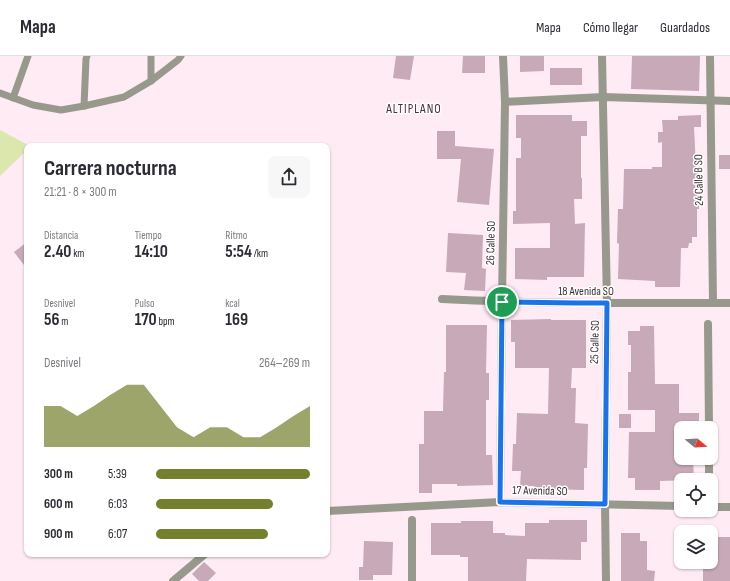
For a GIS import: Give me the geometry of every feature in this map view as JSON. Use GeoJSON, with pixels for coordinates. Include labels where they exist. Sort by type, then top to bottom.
{"type":"FeatureCollection","features":[{"type":"Feature","properties":{"kind":"street","name":"26 Calle SO"},"geometry":{"type":"LineString","coordinates":[[500,502],[505,102],[503,56]]}},
{"type":"Feature","properties":{"kind":"street","name":"25 Calle SO"},"geometry":{"type":"LineString","coordinates":[[602,56],[607,303],[605,504],[606,581]]}},
{"type":"Feature","properties":{"kind":"street","name":"24 Calle B SO"},"geometry":{"type":"LineString","coordinates":[[710,56],[713,303]]}},
{"type":"Feature","properties":{"kind":"street"},"geometry":{"type":"LineString","coordinates":[[505,102],[603,97],[730,101]]}},
{"type":"Feature","properties":{"kind":"street","name":"18 Avenida SO"},"geometry":{"type":"LineString","coordinates":[[442,299],[502,302],[730,303]]}},
{"type":"Feature","properties":{"kind":"street"},"geometry":{"type":"LineString","coordinates":[[708,324],[709,421]]}},
{"type":"Feature","properties":{"kind":"street","name":"17 Avenida SO"},"geometry":{"type":"LineString","coordinates":[[330,511],[500,502],[674,506]]}},
{"type":"Feature","properties":{"kind":"street"},"geometry":{"type":"LineString","coordinates":[[718,507],[730,507]]}},
{"type":"Feature","properties":{"kind":"street"},"geometry":{"type":"LineString","coordinates":[[412,520],[412,581]]}},
{"type":"Feature","properties":{"kind":"street"},"geometry":{"type":"LineString","coordinates":[[173,581],[201,557]]}},
{"type":"Feature","properties":{"kind":"lane"},"geometry":{"type":"LineString","coordinates":[[13,98],[28,56]]}},
{"type":"Feature","properties":{"kind":"lane"},"geometry":{"type":"LineString","coordinates":[[84,106],[87,56]]}},
{"type":"Feature","properties":{"kind":"lane"},"geometry":{"type":"LineString","coordinates":[[151,81],[152,56]]}},
{"type":"Feature","properties":{"kind":"lane"},"geometry":{"type":"LineString","coordinates":[[0,93],[33,105],[61,110],[84,106],[124,97],[151,81],[181,56]]}},
{"type":"Feature","properties":{"kind":"green space"},"geometry":{"type":"Polygon","coordinates":[[[0,130],[24,143],[24,153],[0,176],[0,130]]]}},
{"type":"Feature","properties":{"kind":"building"},"geometry":{"type":"Polygon","coordinates":[[[396,56],[414,56],[410,80],[393,78],[396,56]]]}},
{"type":"Feature","properties":{"kind":"building"},"geometry":{"type":"Polygon","coordinates":[[[463,56],[485,56],[485,73],[462,73],[463,56]]]}},
{"type":"Feature","properties":{"kind":"building"},"geometry":{"type":"Polygon","coordinates":[[[520,56],[544,56],[544,71],[520,72],[520,56]]]}},
{"type":"Feature","properties":{"kind":"building"},"geometry":{"type":"Polygon","coordinates":[[[632,56],[700,56],[699,91],[631,89],[632,56]]]}},
{"type":"Feature","properties":{"kind":"building"},"geometry":{"type":"Polygon","coordinates":[[[550,68],[582,68],[582,85],[550,85],[550,68]]]}},
{"type":"Feature","properties":{"kind":"building"},"geometry":{"type":"Polygon","coordinates":[[[516,115],[572,115],[572,121],[587,121],[587,136],[581,136],[582,199],[574,199],[575,224],[585,223],[584,277],[547,277],[547,280],[515,279],[515,248],[550,248],[550,223],[513,224],[513,211],[516,211],[516,158],[521,158],[521,138],[516,138],[516,115]]]}},
{"type":"Feature","properties":{"kind":"building"},"geometry":{"type":"Polygon","coordinates":[[[701,115],[701,127],[694,127],[696,168],[699,168],[697,237],[692,237],[692,243],[689,243],[688,248],[681,248],[680,287],[655,287],[655,281],[618,279],[618,209],[623,209],[624,169],[652,169],[652,167],[662,167],[662,142],[658,143],[658,132],[663,132],[662,120],[678,120],[678,116],[701,115]]]}},
{"type":"Feature","properties":{"kind":"building"},"geometry":{"type":"Polygon","coordinates":[[[437,131],[455,131],[455,146],[494,149],[489,205],[457,202],[461,159],[437,159],[437,131]]]}},
{"type":"Feature","properties":{"kind":"building"},"geometry":{"type":"Polygon","coordinates":[[[719,155],[730,155],[730,169],[719,169],[719,155]]]}},
{"type":"Feature","properties":{"kind":"building"},"geometry":{"type":"Polygon","coordinates":[[[448,233],[483,235],[482,268],[486,269],[485,291],[464,290],[466,273],[446,272],[448,233]]]}},
{"type":"Feature","properties":{"kind":"building"},"geometry":{"type":"Polygon","coordinates":[[[24,244],[24,265],[14,252],[24,244]]]}},
{"type":"Feature","properties":{"kind":"building"},"geometry":{"type":"Polygon","coordinates":[[[511,320],[586,320],[586,368],[572,368],[571,388],[576,388],[575,423],[588,424],[587,468],[584,468],[584,490],[546,489],[546,495],[534,495],[534,486],[520,486],[521,471],[512,471],[513,444],[516,444],[517,413],[548,414],[549,368],[515,368],[515,342],[511,342],[511,320]]]}},
{"type":"Feature","properties":{"kind":"building"},"geometry":{"type":"Polygon","coordinates":[[[446,325],[487,325],[486,373],[489,373],[489,400],[486,400],[486,455],[492,455],[493,485],[457,486],[457,484],[432,484],[432,493],[419,493],[419,444],[424,444],[424,411],[443,411],[444,372],[446,372],[446,325]]]}},
{"type":"Feature","properties":{"kind":"building"},"geometry":{"type":"Polygon","coordinates":[[[640,326],[654,326],[655,384],[679,384],[679,413],[699,413],[699,421],[674,421],[674,465],[693,465],[694,473],[674,473],[674,481],[660,481],[660,490],[635,490],[635,478],[628,478],[629,432],[655,432],[655,410],[628,410],[628,372],[631,372],[631,345],[628,345],[628,331],[640,331],[640,326]]]}},
{"type":"Feature","properties":{"kind":"building"},"geometry":{"type":"Polygon","coordinates":[[[619,414],[631,414],[631,428],[619,428],[619,414]]]}},
{"type":"Feature","properties":{"kind":"building"},"geometry":{"type":"Polygon","coordinates":[[[549,520],[587,520],[587,542],[581,542],[581,560],[527,559],[526,581],[468,581],[468,557],[460,557],[460,555],[431,555],[431,523],[493,521],[493,533],[525,536],[525,523],[549,523],[549,520]]]}},
{"type":"Feature","properties":{"kind":"building"},"geometry":{"type":"Polygon","coordinates":[[[621,533],[640,533],[640,541],[647,541],[647,570],[655,571],[654,581],[621,581],[621,533]]]}},
{"type":"Feature","properties":{"kind":"building"},"geometry":{"type":"Polygon","coordinates":[[[718,537],[730,537],[730,581],[703,581],[703,569],[718,569],[718,537]]]}},
{"type":"Feature","properties":{"kind":"building"},"geometry":{"type":"Polygon","coordinates":[[[364,541],[393,542],[392,575],[373,575],[373,580],[359,580],[359,567],[363,567],[364,541]]]}},
{"type":"Feature","properties":{"kind":"building"},"geometry":{"type":"Polygon","coordinates":[[[204,562],[216,573],[208,581],[199,581],[192,574],[204,562]]]}},
{"type":"Feature","properties":{"kind":"district","name":"ALTIPLANO"},"geometry":{"type":"Point","coordinates":[414,109]}},
{"type":"Feature","properties":{"kind":"route"},"geometry":{"type":"LineString","coordinates":[[502,302],[607,303],[605,504],[500,502],[502,302]]}}]}
